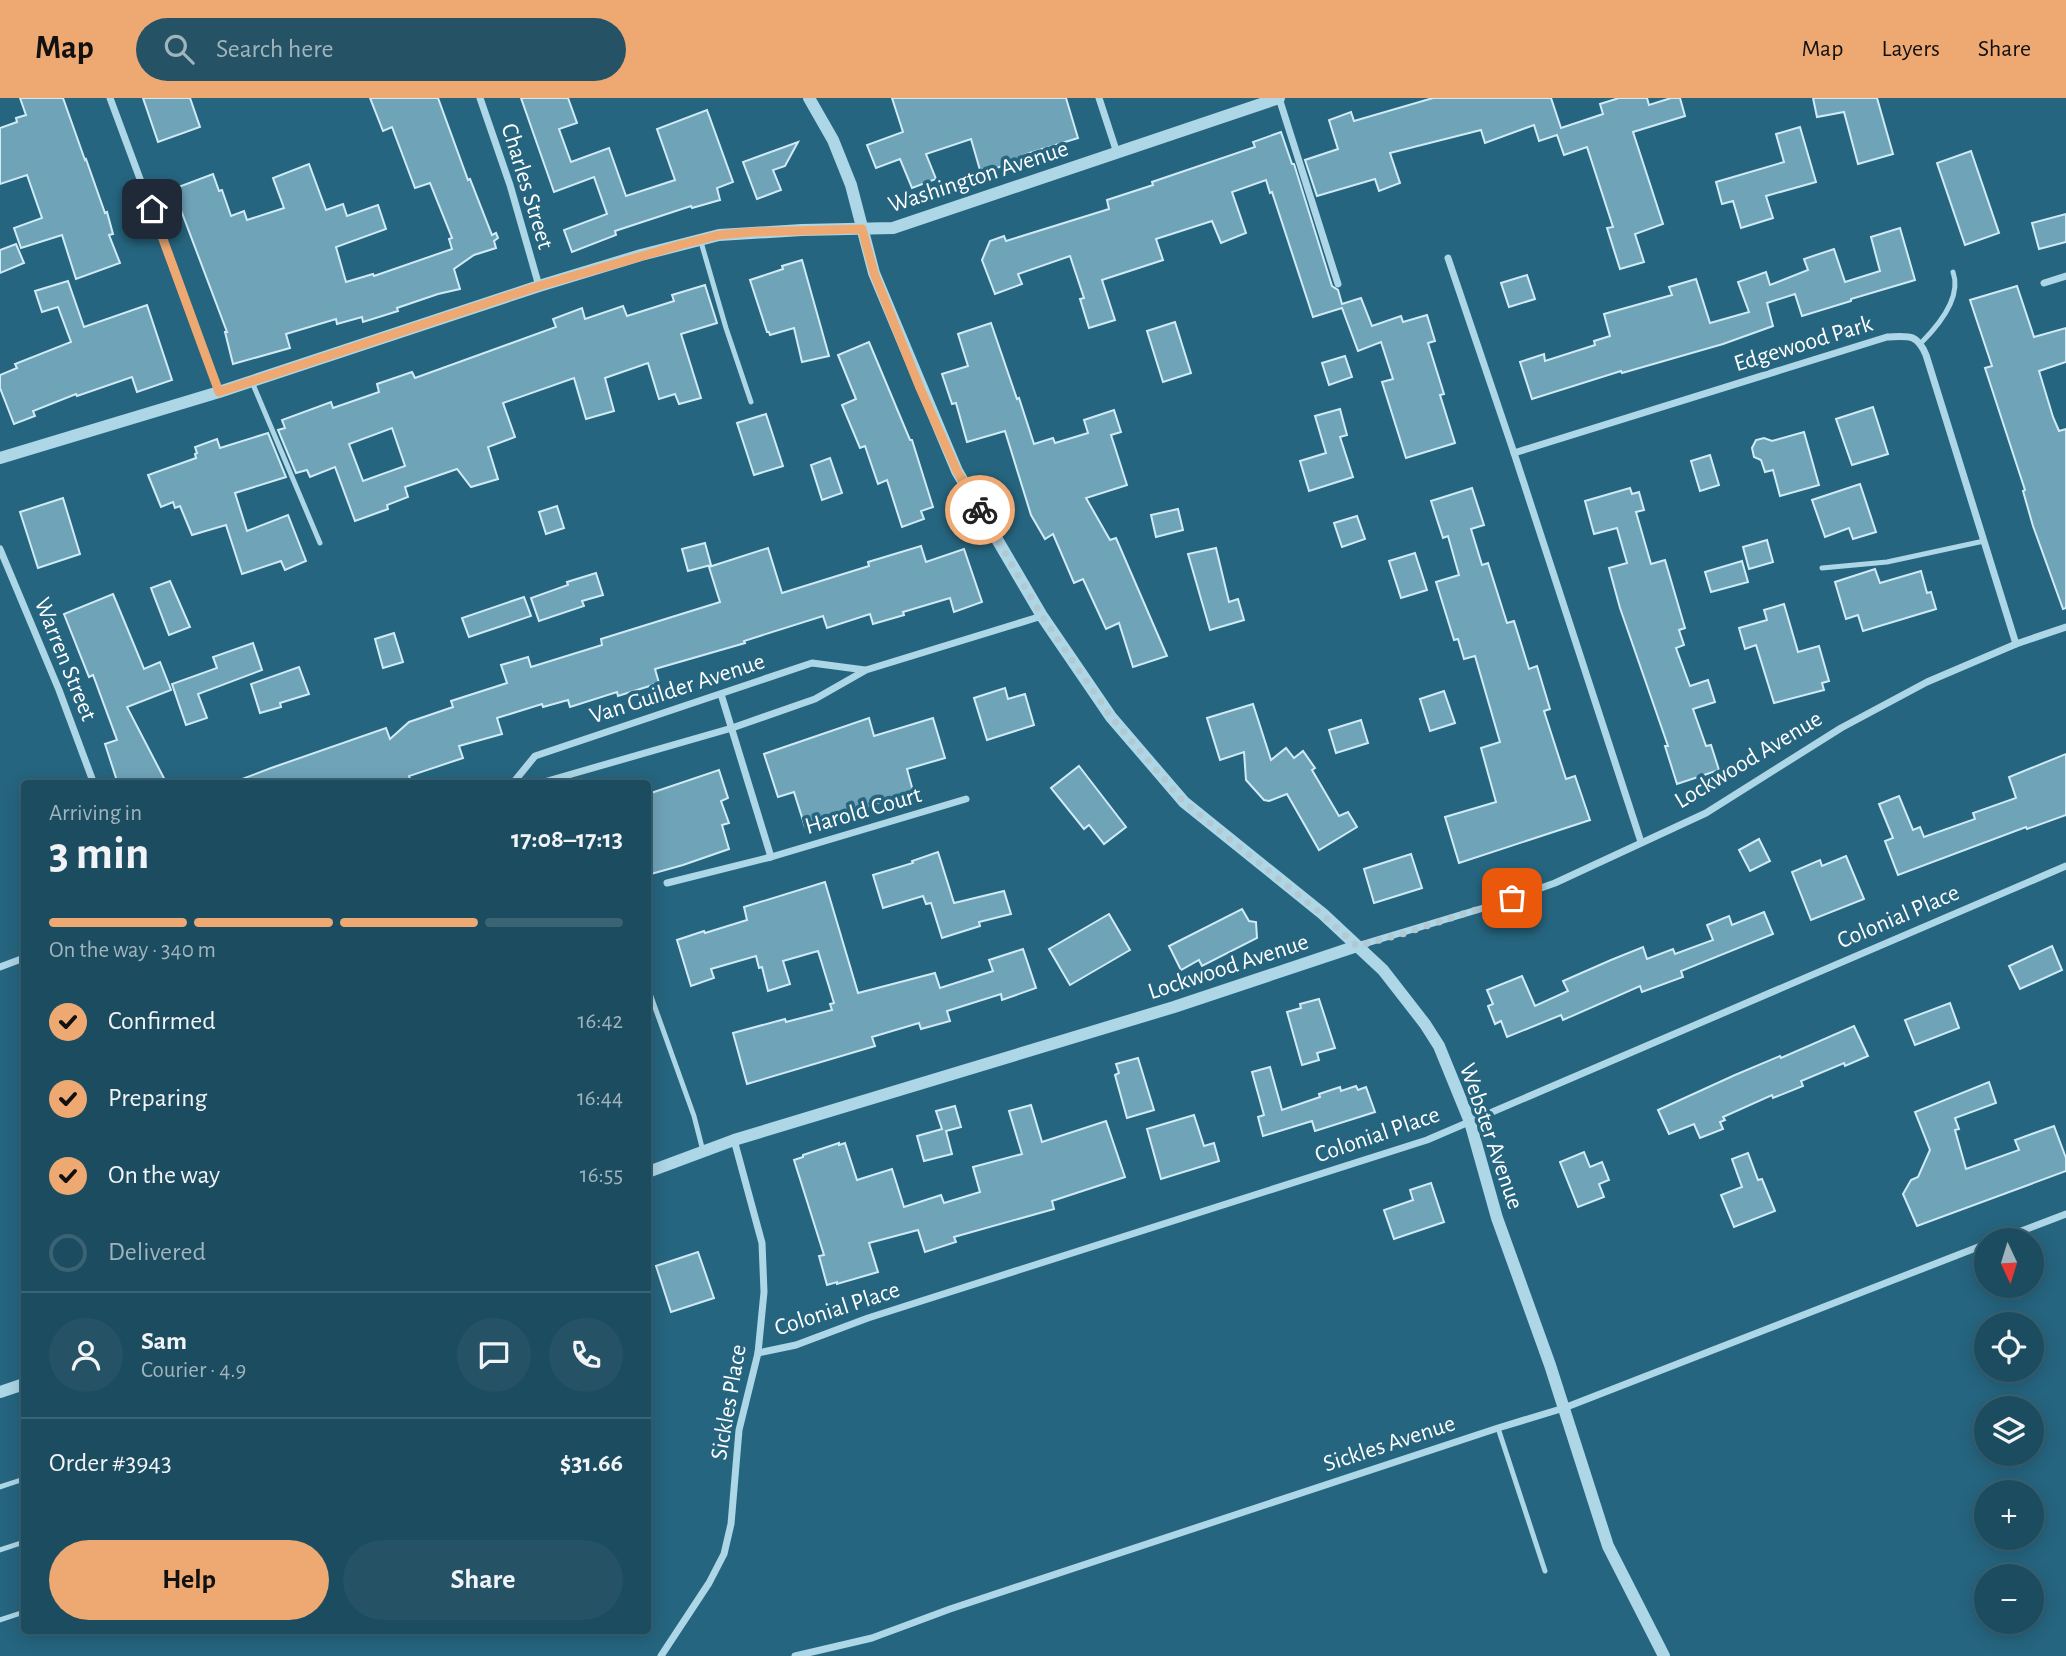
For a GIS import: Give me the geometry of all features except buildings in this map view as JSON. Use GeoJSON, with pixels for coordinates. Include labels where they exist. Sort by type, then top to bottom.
{"type":"FeatureCollection","features":[{"type":"Feature","properties":{"kind":"street"},"geometry":{"type":"LineString","coordinates":[[110,98],[219,392]]}},
{"type":"Feature","properties":{"kind":"street","name":"Charles Street"},"geometry":{"type":"LineString","coordinates":[[480,98],[510,185],[539,286]]}},
{"type":"Feature","properties":{"kind":"street","name":"Webster Avenue"},"geometry":{"type":"LineString","coordinates":[[809,98],[834,140],[851,185],[874,273],[957,471],[1042,616],[1111,717],[1184,802],[1322,914],[1383,970],[1439,1046],[1471,1122],[1497,1218],[1564,1408],[1608,1546],[1664,1656]]}},
{"type":"Feature","properties":{"kind":"street"},"geometry":{"type":"LineString","coordinates":[[1099,98],[1116,153]]}},
{"type":"Feature","properties":{"kind":"street"},"geometry":{"type":"LineString","coordinates":[[1279,98],[1338,284]]}},
{"type":"Feature","properties":{"kind":"street","name":"Washington Avenue"},"geometry":{"type":"LineString","coordinates":[[0,458],[252,382],[539,286],[641,255],[719,235],[893,228],[1279,98]]}},
{"type":"Feature","properties":{"kind":"street"},"geometry":{"type":"LineString","coordinates":[[1448,258],[1641,842]]}},
{"type":"Feature","properties":{"kind":"street"},"geometry":{"type":"LineString","coordinates":[[2044,283],[2066,276]]}},
{"type":"Feature","properties":{"kind":"street","name":"Edgewood Park"},"geometry":{"type":"LineString","coordinates":[[1514,453],[1887,337],[1911,336],[1921,343]]}},
{"type":"Feature","properties":{"kind":"street"},"geometry":{"type":"LineString","coordinates":[[1921,343],[2017,644]]}},
{"type":"Feature","properties":{"kind":"street","name":"Warren Street"},"geometry":{"type":"LineString","coordinates":[[0,550],[59,690],[93,780]]}},
{"type":"Feature","properties":{"kind":"street","name":"Van Guilder Avenue"},"geometry":{"type":"LineString","coordinates":[[551,780],[732,728],[815,699],[866,670],[1042,616]]}},
{"type":"Feature","properties":{"kind":"street","name":"Lockwood Avenue"},"geometry":{"type":"LineString","coordinates":[[651,1171],[734,1140],[1174,1007],[1555,883],[1706,813],[1841,728],[1927,682],[2017,644],[2066,627]]}},
{"type":"Feature","properties":{"kind":"street","name":"Van Guilder Avenue"},"geometry":{"type":"LineString","coordinates":[[514,780],[535,756],[812,663],[866,670]]}},
{"type":"Feature","properties":{"kind":"street"},"geometry":{"type":"LineString","coordinates":[[721,694],[771,857]]}},
{"type":"Feature","properties":{"kind":"street","name":"Harold Court"},"geometry":{"type":"LineString","coordinates":[[667,883],[771,857],[967,799]]}},
{"type":"Feature","properties":{"kind":"street","name":"Colonial Place"},"geometry":{"type":"LineString","coordinates":[[758,1353],[796,1345],[868,1318],[1427,1140],[2066,866]]}},
{"type":"Feature","properties":{"kind":"street"},"geometry":{"type":"LineString","coordinates":[[0,967],[21,959]]}},
{"type":"Feature","properties":{"kind":"street","name":"Sickles Place"},"geometry":{"type":"LineString","coordinates":[[662,1656],[709,1583],[724,1554],[731,1524],[739,1430],[758,1353],[764,1292],[762,1243],[734,1140]]}},
{"type":"Feature","properties":{"kind":"street"},"geometry":{"type":"LineString","coordinates":[[2029,1228],[2066,1214]]}},
{"type":"Feature","properties":{"kind":"street","name":"Sickles Avenue"},"geometry":{"type":"LineString","coordinates":[[795,1656],[872,1637],[1498,1427],[1564,1408],[1974,1249]]}},
{"type":"Feature","properties":{"kind":"street"},"geometry":{"type":"LineString","coordinates":[[0,1392],[21,1385]]}},
{"type":"Feature","properties":{"kind":"lane"},"geometry":{"type":"LineString","coordinates":[[700,240],[751,402]]}},
{"type":"Feature","properties":{"kind":"lane"},"geometry":{"type":"LineString","coordinates":[[1921,343],[1940,324],[1953,294],[1956,280],[1953,272]]}},
{"type":"Feature","properties":{"kind":"lane"},"geometry":{"type":"LineString","coordinates":[[252,382],[320,543]]}},
{"type":"Feature","properties":{"kind":"lane"},"geometry":{"type":"LineString","coordinates":[[1822,568],[1887,562],[1984,541]]}},
{"type":"Feature","properties":{"kind":"lane"},"geometry":{"type":"LineString","coordinates":[[651,1004],[694,1116],[703,1151]]}},
{"type":"Feature","properties":{"kind":"lane"},"geometry":{"type":"LineString","coordinates":[[1498,1427],[1545,1571]]}},
{"type":"Feature","properties":{"kind":"lane"},"geometry":{"type":"LineString","coordinates":[[0,1487],[21,1480]]}},
{"type":"Feature","properties":{"kind":"lane"},"geometry":{"type":"LineString","coordinates":[[0,1550],[21,1543]]}},
{"type":"Feature","properties":{"kind":"lane"},"geometry":{"type":"LineString","coordinates":[[0,1620],[21,1613]]}},
{"type":"Feature","properties":{"kind":"way so far"},"geometry":{"type":"LineString","coordinates":[[980,510],[1042,616],[1111,717],[1184,802],[1322,914],[1357,946],[1512,898]]}},
{"type":"Feature","properties":{"kind":"route"},"geometry":{"type":"LineString","coordinates":[[152,209],[219,392],[539,286],[719,235],[862,229],[874,273],[920,388],[957,471],[980,510]]}}]}
